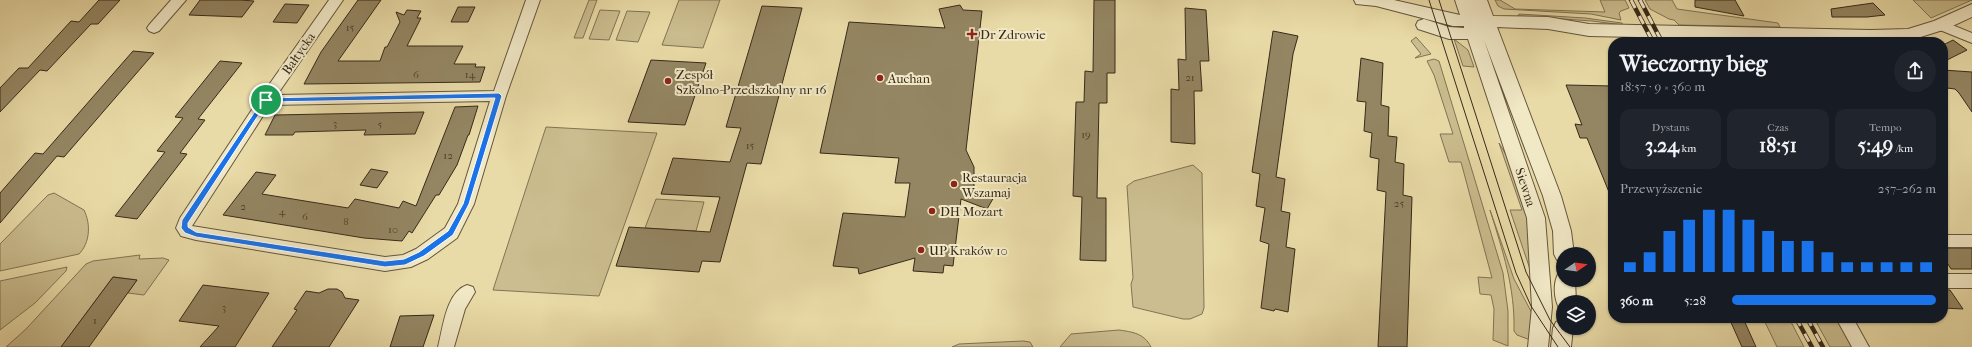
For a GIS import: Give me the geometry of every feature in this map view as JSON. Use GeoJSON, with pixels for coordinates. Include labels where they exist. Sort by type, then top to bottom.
{"type":"FeatureCollection","features":[{"type":"Feature","properties":{"kind":"street"},"geometry":{"type":"LineString","coordinates":[[154,28],[179,0]]}},
{"type":"Feature","properties":{"kind":"street","name":"Bałtycka"},"geometry":{"type":"LineString","coordinates":[[336,0],[266,100],[185,222],[184,228],[187,231],[196,234],[385,264],[405,262],[438,244],[451,233],[459,219],[466,204],[499,96]]}},
{"type":"Feature","properties":{"kind":"street"},"geometry":{"type":"LineString","coordinates":[[266,100],[499,96],[533,0]]}},
{"type":"Feature","properties":{"kind":"street"},"geometry":{"type":"LineString","coordinates":[[1349,0],[1369,10],[1449,33],[1473,28],[1490,28],[1558,34],[1589,30],[1886,37]]}},
{"type":"Feature","properties":{"kind":"street"},"geometry":{"type":"LineString","coordinates":[[1362,0],[1390,5],[1473,28]]}},
{"type":"Feature","properties":{"kind":"street","name":"Siewna"},"geometry":{"type":"LineString","coordinates":[[1463,0],[1536,218],[1541,266],[1542,307],[1538,347]]}},
{"type":"Feature","properties":{"kind":"street","name":"Siewna"},"geometry":{"type":"LineString","coordinates":[[1479,0],[1552,196],[1562,231],[1563,247]]}},
{"type":"Feature","properties":{"kind":"street"},"geometry":{"type":"LineString","coordinates":[[1905,37],[1940,25],[1972,10]]}},
{"type":"Feature","properties":{"kind":"street"},"geometry":{"type":"LineString","coordinates":[[1940,25],[1972,38]]}},
{"type":"Feature","properties":{"kind":"street"},"geometry":{"type":"LineString","coordinates":[[1948,241],[1972,241]]}},
{"type":"Feature","properties":{"kind":"street"},"geometry":{"type":"LineString","coordinates":[[1948,281],[1972,281]]}},
{"type":"Feature","properties":{"kind":"street"},"geometry":{"type":"LineString","coordinates":[[446,347],[457,306],[467,292]]}},
{"type":"Feature","properties":{"kind":"street"},"geometry":{"type":"LineString","coordinates":[[1847,323],[1861,347]]}},
{"type":"Feature","properties":{"kind":"street"},"geometry":{"type":"LineString","coordinates":[[1561,347],[1563,335]]}},
{"type":"Feature","properties":{"kind":"shaded area"},"geometry":{"type":"Polygon","coordinates":[[[589,0],[597,0],[583,38],[574,38],[589,0]]]}},
{"type":"Feature","properties":{"kind":"shaded area"},"geometry":{"type":"Polygon","coordinates":[[[679,0],[720,0],[703,48],[662,45],[679,0]]]}},
{"type":"Feature","properties":{"kind":"shaded area"},"geometry":{"type":"Polygon","coordinates":[[[1495,0],[1500,0],[1515,9],[1605,12],[1600,0],[1625,0],[1629,8],[1619,13],[1621,20],[1591,14],[1504,9],[1498,6],[1495,0]]]}},
{"type":"Feature","properties":{"kind":"shaded area"},"geometry":{"type":"Polygon","coordinates":[[[1645,0],[1672,0],[1677,9],[1778,23],[1780,27],[1679,25],[1674,20],[1650,9],[1645,0]]]}},
{"type":"Feature","properties":{"kind":"shaded area"},"geometry":{"type":"Polygon","coordinates":[[[1913,0],[1972,0],[1931,18],[1913,0]]]}},
{"type":"Feature","properties":{"kind":"shaded area"},"geometry":{"type":"Polygon","coordinates":[[[600,10],[620,11],[609,40],[589,39],[600,10]]]}},
{"type":"Feature","properties":{"kind":"shaded area"},"geometry":{"type":"Polygon","coordinates":[[[627,11],[650,12],[638,42],[616,40],[627,11]]]}},
{"type":"Feature","properties":{"kind":"shaded area"},"geometry":{"type":"Polygon","coordinates":[[[1519,14],[1585,18],[1622,23],[1623,25],[1592,21],[1518,16],[1519,14]]]}},
{"type":"Feature","properties":{"kind":"shaded area"},"geometry":{"type":"Polygon","coordinates":[[[1416,37],[1431,54],[1415,58],[1421,54],[1411,41],[1416,37]]]}},
{"type":"Feature","properties":{"kind":"shaded area"},"geometry":{"type":"Polygon","coordinates":[[[1454,39],[1468,50],[1474,67],[1463,66],[1454,39]]]}},
{"type":"Feature","properties":{"kind":"shaded area"},"geometry":{"type":"Polygon","coordinates":[[[1434,59],[1439,61],[1503,273],[1508,311],[1508,346],[1493,340],[1494,309],[1491,295],[1480,294],[1478,277],[1492,278],[1461,162],[1449,162],[1440,134],[1453,134],[1434,75],[1427,61],[1434,59]]]}},
{"type":"Feature","properties":{"kind":"shaded area"},"geometry":{"type":"Polygon","coordinates":[[[546,127],[657,133],[599,296],[493,290],[546,127]]]}},
{"type":"Feature","properties":{"kind":"shaded area"},"geometry":{"type":"Polygon","coordinates":[[[1499,143],[1514,168],[1529,218],[1535,284],[1510,210],[1522,210],[1499,143]]]}},
{"type":"Feature","properties":{"kind":"shaded area"},"geometry":{"type":"Polygon","coordinates":[[[1193,165],[1202,173],[1204,308],[1202,314],[1190,319],[1183,319],[1133,307],[1131,284],[1133,278],[1127,186],[1134,181],[1193,165]]]}},
{"type":"Feature","properties":{"kind":"shaded area"},"geometry":{"type":"Polygon","coordinates":[[[54,193],[84,210],[88,221],[88,233],[83,250],[79,254],[0,271],[0,244],[48,195],[54,193]]]}},
{"type":"Feature","properties":{"kind":"shaded area"},"geometry":{"type":"Polygon","coordinates":[[[656,199],[704,202],[696,231],[645,228],[656,199]]]}},
{"type":"Feature","properties":{"kind":"shaded area"},"geometry":{"type":"Polygon","coordinates":[[[1490,210],[1514,279],[1535,319],[1533,341],[1517,335],[1514,331],[1514,315],[1510,284],[1504,255],[1490,210]]]}},
{"type":"Feature","properties":{"kind":"shaded area"},"geometry":{"type":"Polygon","coordinates":[[[140,255],[139,259],[163,258],[169,260],[144,295],[128,293],[137,280],[113,277],[61,347],[6,347],[26,329],[86,264],[93,261],[140,255]]]}},
{"type":"Feature","properties":{"kind":"shaded area"},"geometry":{"type":"Polygon","coordinates":[[[67,267],[66,271],[35,303],[0,330],[0,281],[67,267]]]}},
{"type":"Feature","properties":{"kind":"shaded area"},"geometry":{"type":"Polygon","coordinates":[[[1765,323],[1792,323],[1804,347],[1777,347],[1765,323]]]}},
{"type":"Feature","properties":{"kind":"shaded area"},"geometry":{"type":"Polygon","coordinates":[[[1817,323],[1842,323],[1856,347],[1830,347],[1817,323]]]}},
{"type":"Feature","properties":{"kind":"shaded area"},"geometry":{"type":"Polygon","coordinates":[[[1119,330],[1141,336],[1151,347],[1060,347],[1071,334],[1119,330]]]}},
{"type":"Feature","properties":{"kind":"shaded area"},"geometry":{"type":"Polygon","coordinates":[[[1030,342],[1033,347],[952,347],[959,344],[1030,342]]]}},
{"type":"Feature","properties":{"kind":"building"},"geometry":{"type":"Polygon","coordinates":[[[99,0],[120,0],[98,24],[91,24],[47,71],[40,70],[0,112],[0,88],[19,68],[28,68],[71,21],[79,22],[99,0]]]}},
{"type":"Feature","properties":{"kind":"building"},"geometry":{"type":"Polygon","coordinates":[[[200,0],[254,1],[242,17],[189,15],[200,0]]]}},
{"type":"Feature","properties":{"kind":"building"},"geometry":{"type":"Polygon","coordinates":[[[358,0],[381,0],[338,61],[380,61],[385,47],[387,47],[400,22],[396,12],[404,15],[407,10],[421,11],[417,18],[421,18],[407,46],[463,46],[454,64],[476,64],[475,67],[485,67],[480,82],[304,84],[321,52],[358,0]]]}},
{"type":"Feature","properties":{"kind":"building"},"geometry":{"type":"Polygon","coordinates":[[[1094,0],[1115,0],[1115,73],[1107,73],[1107,103],[1099,103],[1097,198],[1106,198],[1106,261],[1080,260],[1082,197],[1073,196],[1076,102],[1084,102],[1085,71],[1093,72],[1094,0]]]}},
{"type":"Feature","properties":{"kind":"building"},"geometry":{"type":"Polygon","coordinates":[[[1695,0],[1735,0],[1744,16],[1695,7],[1695,0]]]}},
{"type":"Feature","properties":{"kind":"building"},"geometry":{"type":"Polygon","coordinates":[[[1873,3],[1885,15],[1867,17],[1832,17],[1831,9],[1873,3]]]}},
{"type":"Feature","properties":{"kind":"building"},"geometry":{"type":"Polygon","coordinates":[[[285,4],[309,5],[297,23],[273,22],[285,4]]]}},
{"type":"Feature","properties":{"kind":"building"},"geometry":{"type":"Polygon","coordinates":[[[960,5],[963,10],[982,11],[966,150],[974,167],[974,189],[994,197],[987,209],[961,199],[953,266],[944,265],[943,273],[913,271],[915,258],[859,274],[858,268],[833,266],[843,213],[905,217],[910,183],[895,183],[899,158],[820,153],[849,22],[945,28],[939,9],[960,5]]]}},
{"type":"Feature","properties":{"kind":"building"},"geometry":{"type":"Polygon","coordinates":[[[762,6],[802,8],[761,164],[747,163],[720,262],[702,261],[699,272],[616,266],[629,227],[710,232],[720,197],[661,194],[673,158],[730,162],[741,128],[726,127],[762,6]]]}},
{"type":"Feature","properties":{"kind":"building"},"geometry":{"type":"Polygon","coordinates":[[[458,7],[475,7],[468,22],[451,22],[458,7]]]}},
{"type":"Feature","properties":{"kind":"building"},"geometry":{"type":"Polygon","coordinates":[[[1185,8],[1206,10],[1209,61],[1200,61],[1202,91],[1194,91],[1195,144],[1171,142],[1171,89],[1179,90],[1178,59],[1186,60],[1185,8]]]}},
{"type":"Feature","properties":{"kind":"building"},"geometry":{"type":"Polygon","coordinates":[[[1273,31],[1298,36],[1293,54],[1276,177],[1285,179],[1281,211],[1290,213],[1286,247],[1295,249],[1288,312],[1261,308],[1269,244],[1260,241],[1265,208],[1256,206],[1260,174],[1252,172],[1273,31]]]}},
{"type":"Feature","properties":{"kind":"building"},"geometry":{"type":"Polygon","coordinates":[[[1953,40],[1967,50],[1948,60],[1948,42],[1953,40]]]}},
{"type":"Feature","properties":{"kind":"building"},"geometry":{"type":"Polygon","coordinates":[[[133,51],[154,53],[64,157],[57,156],[0,223],[0,193],[35,153],[43,154],[133,51]]]}},
{"type":"Feature","properties":{"kind":"building"},"geometry":{"type":"Polygon","coordinates":[[[1361,58],[1383,63],[1381,105],[1389,107],[1388,136],[1397,137],[1395,162],[1404,164],[1403,195],[1412,197],[1407,347],[1378,347],[1386,192],[1377,190],[1379,159],[1370,157],[1372,133],[1364,131],[1366,102],[1357,101],[1361,58]]]}},
{"type":"Feature","properties":{"kind":"building"},"geometry":{"type":"Polygon","coordinates":[[[651,60],[706,63],[685,125],[628,122],[651,60]]]}},
{"type":"Feature","properties":{"kind":"building"},"geometry":{"type":"Polygon","coordinates":[[[220,61],[242,63],[198,119],[205,120],[180,153],[187,154],[137,219],[115,216],[165,152],[157,151],[183,118],[175,117],[220,61]]]}},
{"type":"Feature","properties":{"kind":"building"},"geometry":{"type":"Polygon","coordinates":[[[1948,70],[1972,72],[1972,112],[1959,93],[1955,89],[1948,88],[1948,70]]]}},
{"type":"Feature","properties":{"kind":"building"},"geometry":{"type":"Polygon","coordinates":[[[1566,85],[1608,86],[1608,190],[1587,138],[1580,138],[1575,124],[1582,125],[1566,85]]]}},
{"type":"Feature","properties":{"kind":"building"},"geometry":{"type":"Polygon","coordinates":[[[478,106],[469,135],[457,165],[439,195],[436,195],[412,233],[409,231],[402,241],[364,238],[223,215],[256,172],[276,175],[262,194],[348,208],[355,199],[399,208],[403,201],[416,206],[455,107],[478,106]]]}},
{"type":"Feature","properties":{"kind":"building"},"geometry":{"type":"Polygon","coordinates":[[[424,112],[415,134],[364,135],[366,130],[295,132],[293,135],[265,135],[275,115],[424,112]]]}},
{"type":"Feature","properties":{"kind":"building"},"geometry":{"type":"Polygon","coordinates":[[[371,169],[388,172],[377,188],[360,185],[371,169]]]}},
{"type":"Feature","properties":{"kind":"building"},"geometry":{"type":"Polygon","coordinates":[[[1948,248],[1972,248],[1972,269],[1951,269],[1948,264],[1948,248]]]}},
{"type":"Feature","properties":{"kind":"building"},"geometry":{"type":"Polygon","coordinates":[[[113,277],[137,280],[89,347],[61,347],[113,277]]]}},
{"type":"Feature","properties":{"kind":"building"},"geometry":{"type":"Polygon","coordinates":[[[203,285],[269,293],[235,347],[200,347],[219,326],[179,321],[203,285]]]}},
{"type":"Feature","properties":{"kind":"building"},"geometry":{"type":"Polygon","coordinates":[[[328,289],[337,289],[342,292],[345,298],[359,300],[329,347],[272,347],[297,310],[294,309],[306,291],[319,293],[328,289]]]}},
{"type":"Feature","properties":{"kind":"building"},"geometry":{"type":"Polygon","coordinates":[[[1948,290],[1950,290],[1963,309],[1948,308],[1948,290]]]}},
{"type":"Feature","properties":{"kind":"building"},"geometry":{"type":"Polygon","coordinates":[[[434,315],[423,347],[390,347],[400,316],[434,315]]]}},
{"type":"Feature","properties":{"kind":"building"},"geometry":{"type":"Polygon","coordinates":[[[1731,323],[1745,323],[1756,347],[1742,347],[1731,323]]]}},
{"type":"Feature","properties":{"kind":"tram line"},"geometry":{"type":"LineString","coordinates":[[1429,0],[1516,273],[1531,306],[1558,347]]}},
{"type":"Feature","properties":{"kind":"tram line"},"geometry":{"type":"LineString","coordinates":[[1439,0],[1526,272],[1550,320],[1570,347]]}},
{"type":"Feature","properties":{"kind":"railway"},"geometry":{"type":"LineString","coordinates":[[1631,0],[1650,37]]}},
{"type":"Feature","properties":{"kind":"railway"},"geometry":{"type":"LineString","coordinates":[[1640,0],[1659,37]]}},
{"type":"Feature","properties":{"kind":"railway"},"geometry":{"type":"LineString","coordinates":[[1799,323],[1812,347]]}},
{"type":"Feature","properties":{"kind":"railway"},"geometry":{"type":"LineString","coordinates":[[1810,323],[1823,347]]}},
{"type":"Feature","properties":{"kind":"place","name":"Dr Zdrowie"},"geometry":{"type":"Point","coordinates":[972,34]}},
{"type":"Feature","properties":{"kind":"place","name":"Auchan"},"geometry":{"type":"Point","coordinates":[880,78]}},
{"type":"Feature","properties":{"kind":"place","name":"Zespół Szkolno-Przedszkolny nr 16"},"geometry":{"type":"Point","coordinates":[668,81]}},
{"type":"Feature","properties":{"kind":"place","name":"Restauracja Wszamaj"},"geometry":{"type":"Point","coordinates":[954,184]}},
{"type":"Feature","properties":{"kind":"place","name":"DH Mozart"},"geometry":{"type":"Point","coordinates":[932,211]}},
{"type":"Feature","properties":{"kind":"place","name":"UP Kraków 10"},"geometry":{"type":"Point","coordinates":[921,250]}},
{"type":"Feature","properties":{"kind":"route"},"geometry":{"type":"LineString","coordinates":[[499,96],[466,204],[451,233],[438,244],[405,262],[385,264],[196,234],[187,231],[184,228],[185,222],[266,100],[499,96]]}}]}
